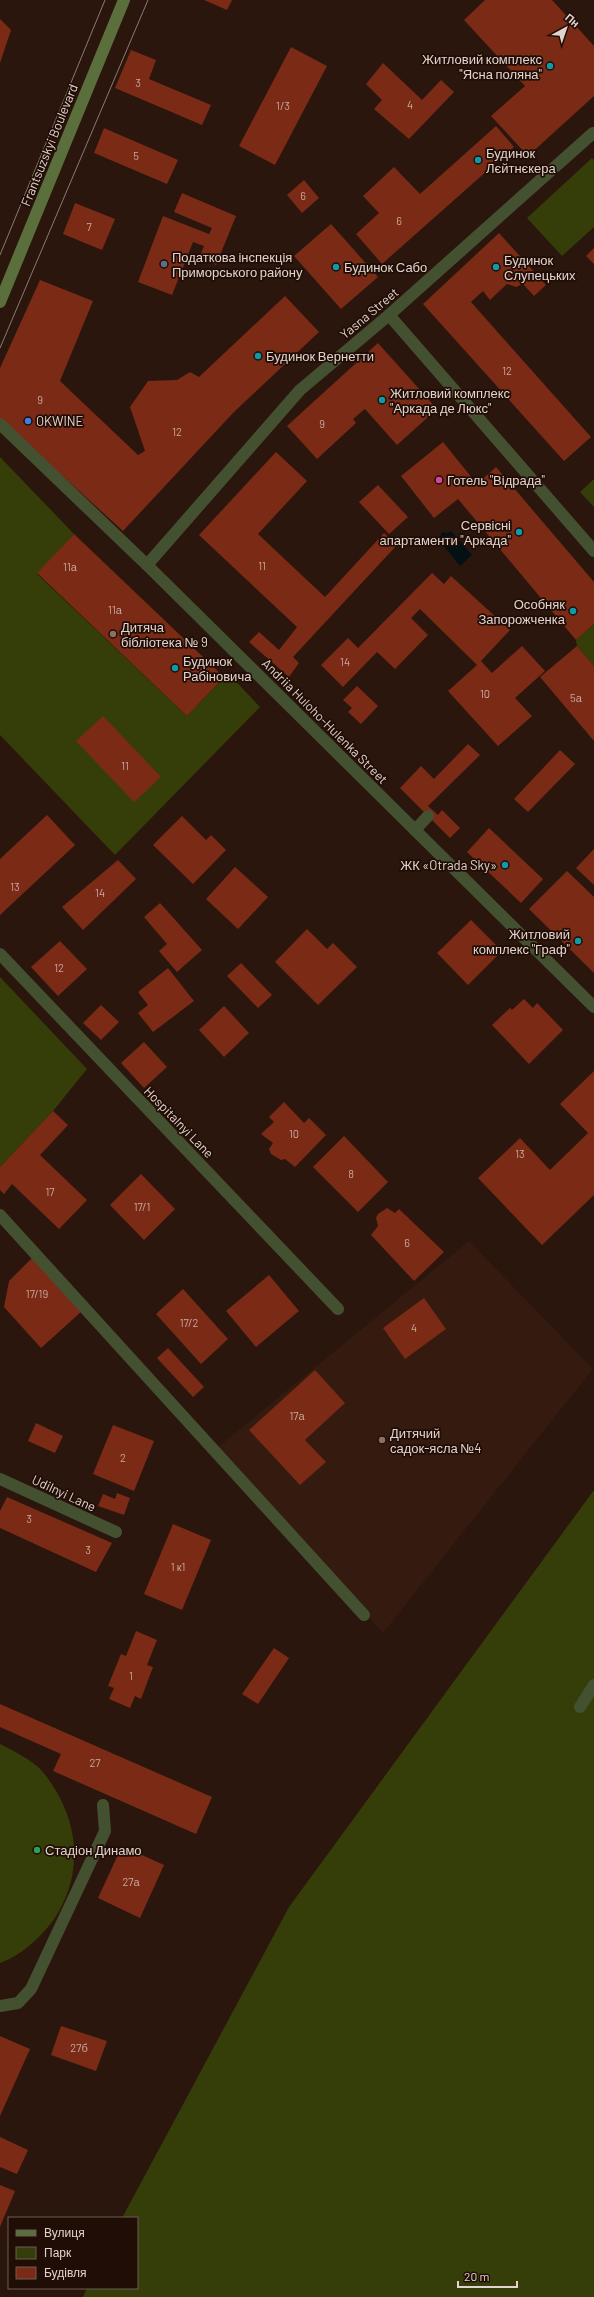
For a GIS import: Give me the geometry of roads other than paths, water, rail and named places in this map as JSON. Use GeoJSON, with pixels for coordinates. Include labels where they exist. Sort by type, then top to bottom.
{"type":"FeatureCollection","features":[{"type":"Feature","properties":{"kind":"street","name":"Frantsuzskyi Boulevard"},"geometry":{"type":"LineString","coordinates":[[0,302],[124,0]]}},
{"type":"Feature","properties":{"kind":"street","name":"Yasna Street"},"geometry":{"type":"LineString","coordinates":[[147,565],[300,390],[389,315],[594,133]]}},
{"type":"Feature","properties":{"kind":"street"},"geometry":{"type":"LineString","coordinates":[[389,315],[594,551]]}},
{"type":"Feature","properties":{"kind":"street","name":"Andriia Huloho-Hulenka Street"},"geometry":{"type":"LineString","coordinates":[[0,424],[147,565],[594,1007]]}},
{"type":"Feature","properties":{"kind":"street"},"geometry":{"type":"LineString","coordinates":[[415,830],[428,816]]}},
{"type":"Feature","properties":{"kind":"street","name":"Hospitalnyi Lane"},"geometry":{"type":"LineString","coordinates":[[0,954],[338,1309]]}},
{"type":"Feature","properties":{"kind":"street"},"geometry":{"type":"LineString","coordinates":[[0,1215],[364,1615]]}},
{"type":"Feature","properties":{"kind":"street","name":"Udilnyi Lane"},"geometry":{"type":"LineString","coordinates":[[0,1479],[116,1532]]}},
{"type":"Feature","properties":{"kind":"street"},"geometry":{"type":"LineString","coordinates":[[580,1707],[594,1685]]}},
{"type":"Feature","properties":{"kind":"street"},"geometry":{"type":"LineString","coordinates":[[0,2006],[18,2003],[31,1989],[105,1831],[103,1805]]}},
{"type":"Feature","properties":{"kind":"tram line"},"geometry":{"type":"LineString","coordinates":[[0,255],[105,0]]}},
{"type":"Feature","properties":{"kind":"tram line"},"geometry":{"type":"LineString","coordinates":[[0,348],[148,0]]}},
{"type":"Feature","properties":{"kind":"place","name":"Житловий комплекс \"Ясна поляна\""},"geometry":{"type":"Point","coordinates":[550,66]}},
{"type":"Feature","properties":{"kind":"place","name":"Будинок Лєйтнєкера"},"geometry":{"type":"Point","coordinates":[478,160]}},
{"type":"Feature","properties":{"kind":"place","name":"Податкова інспекція Приморського району"},"geometry":{"type":"Point","coordinates":[164,264]}},
{"type":"Feature","properties":{"kind":"place","name":"Будинок Сабо"},"geometry":{"type":"Point","coordinates":[336,267]}},
{"type":"Feature","properties":{"kind":"place","name":"Будинок Слупецьких"},"geometry":{"type":"Point","coordinates":[496,267]}},
{"type":"Feature","properties":{"kind":"place","name":"Будинок Вернетти"},"geometry":{"type":"Point","coordinates":[258,356]}},
{"type":"Feature","properties":{"kind":"place","name":"Житловий комплекс \"Аркада де Люкс\""},"geometry":{"type":"Point","coordinates":[382,400]}},
{"type":"Feature","properties":{"kind":"place","name":"OKWINE"},"geometry":{"type":"Point","coordinates":[28,421]}},
{"type":"Feature","properties":{"kind":"place","name":"Готель \"Відрада\""},"geometry":{"type":"Point","coordinates":[439,480]}},
{"type":"Feature","properties":{"kind":"place","name":"Сервісні апартаменти \"Аркада\""},"geometry":{"type":"Point","coordinates":[519,532]}},
{"type":"Feature","properties":{"kind":"place","name":"Особняк Запорожченка"},"geometry":{"type":"Point","coordinates":[573,611]}},
{"type":"Feature","properties":{"kind":"place","name":"Дитяча бібліотека № 9"},"geometry":{"type":"Point","coordinates":[113,634]}},
{"type":"Feature","properties":{"kind":"place","name":"Будинок Рабіновича"},"geometry":{"type":"Point","coordinates":[175,668]}},
{"type":"Feature","properties":{"kind":"place","name":"ЖК «Otrada Sky»"},"geometry":{"type":"Point","coordinates":[505,865]}},
{"type":"Feature","properties":{"kind":"place","name":"Житловий комплекс \"Граф\""},"geometry":{"type":"Point","coordinates":[578,941]}},
{"type":"Feature","properties":{"kind":"place","name":"Дитячий садок-ясла №4"},"geometry":{"type":"Point","coordinates":[382,1440]}},
{"type":"Feature","properties":{"kind":"place","name":"Стадіон Динамо"},"geometry":{"type":"Point","coordinates":[37,1850]}}]}
